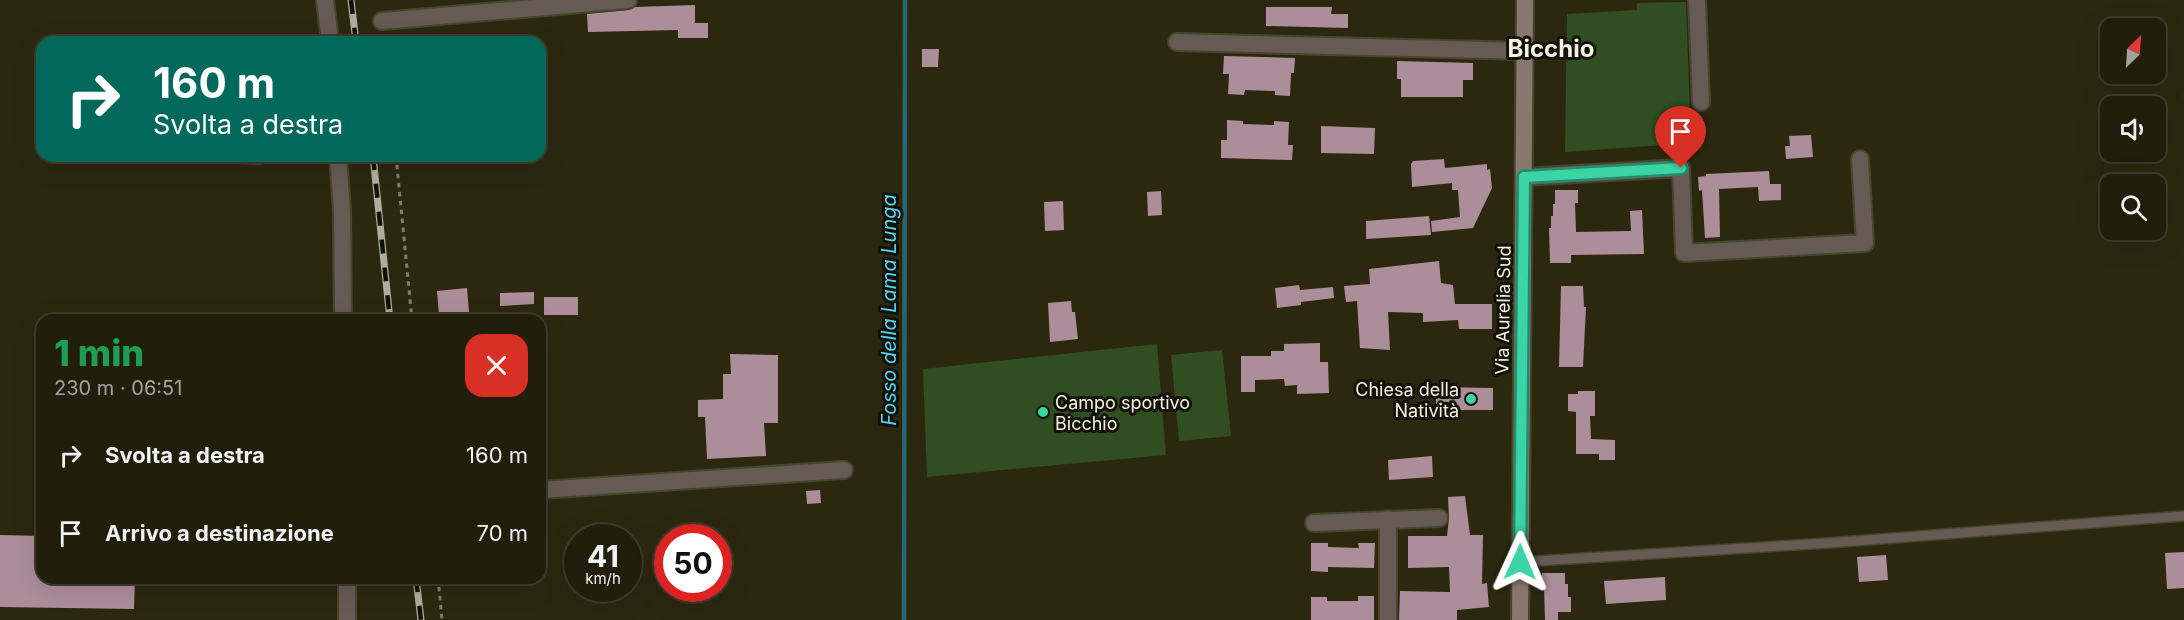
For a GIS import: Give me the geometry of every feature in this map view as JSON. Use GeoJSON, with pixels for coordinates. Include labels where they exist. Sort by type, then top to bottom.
{"type":"FeatureCollection","features":[{"type":"Feature","properties":{"kind":"main road","name":"Via Aurelia Sud"},"geometry":{"type":"LineString","coordinates":[[1520,620],[1525,0]]}},
{"type":"Feature","properties":{"kind":"street"},"geometry":{"type":"LineString","coordinates":[[325,0],[329,36]]}},
{"type":"Feature","properties":{"kind":"street"},"geometry":{"type":"LineString","coordinates":[[382,21],[628,0]]}},
{"type":"Feature","properties":{"kind":"street"},"geometry":{"type":"LineString","coordinates":[[1697,0],[1701,102]]}},
{"type":"Feature","properties":{"kind":"street"},"geometry":{"type":"LineString","coordinates":[[1178,42],[1524,51]]}},
{"type":"Feature","properties":{"kind":"street"},"geometry":{"type":"LineString","coordinates":[[1524,177],[1681,168],[1684,253],[1865,243],[1860,159]]}},
{"type":"Feature","properties":{"kind":"street"},"geometry":{"type":"LineString","coordinates":[[338,162],[342,211],[343,314]]}},
{"type":"Feature","properties":{"kind":"street"},"geometry":{"type":"LineString","coordinates":[[546,490],[844,470]]}},
{"type":"Feature","properties":{"kind":"street"},"geometry":{"type":"LineString","coordinates":[[1314,523],[1439,518]]}},
{"type":"Feature","properties":{"kind":"street"},"geometry":{"type":"LineString","coordinates":[[1388,519],[1388,620]]}},
{"type":"Feature","properties":{"kind":"street"},"geometry":{"type":"LineString","coordinates":[[347,584],[347,620]]}},
{"type":"Feature","properties":{"kind":"lane"},"geometry":{"type":"LineString","coordinates":[[1520,562],[1828,543],[2183,516]]}},
{"type":"Feature","properties":{"kind":"path"},"geometry":{"type":"LineString","coordinates":[[397,162],[411,314]]}},
{"type":"Feature","properties":{"kind":"path"},"geometry":{"type":"LineString","coordinates":[[439,584],[442,620]]}},
{"type":"Feature","properties":{"kind":"green space"},"geometry":{"type":"Polygon","coordinates":[[[1686,2],[1691,143],[1565,152],[1567,14],[1637,10],[1637,3],[1686,2]]]}},
{"type":"Feature","properties":{"kind":"green space","name":"Campo sportivo Bicchio"},"geometry":{"type":"Polygon","coordinates":[[[1157,344],[1166,455],[927,477],[923,369],[1157,344]]]}},
{"type":"Feature","properties":{"kind":"green space"},"geometry":{"type":"Polygon","coordinates":[[[1222,350],[1231,436],[1179,441],[1171,355],[1222,350]]]}},
{"type":"Feature","properties":{"kind":"building"},"geometry":{"type":"Polygon","coordinates":[[[695,5],[695,23],[708,23],[708,38],[678,38],[678,30],[588,32],[587,14],[629,10],[635,7],[695,5]]]}},
{"type":"Feature","properties":{"kind":"building"},"geometry":{"type":"Polygon","coordinates":[[[1266,7],[1332,7],[1331,14],[1348,14],[1348,28],[1266,26],[1266,7]]]}},
{"type":"Feature","properties":{"kind":"building"},"geometry":{"type":"Polygon","coordinates":[[[922,49],[939,49],[938,67],[922,67],[922,49]]]}},
{"type":"Feature","properties":{"kind":"building"},"geometry":{"type":"Polygon","coordinates":[[[1224,56],[1295,58],[1294,73],[1291,73],[1290,96],[1275,95],[1275,91],[1245,90],[1244,95],[1228,94],[1229,74],[1223,74],[1224,56]]]}},
{"type":"Feature","properties":{"kind":"building"},"geometry":{"type":"Polygon","coordinates":[[[1397,61],[1473,63],[1473,80],[1463,80],[1463,97],[1401,97],[1401,79],[1397,79],[1397,61]]]}},
{"type":"Feature","properties":{"kind":"building"},"geometry":{"type":"Polygon","coordinates":[[[1227,120],[1243,121],[1243,124],[1274,125],[1274,121],[1289,122],[1288,145],[1293,145],[1292,160],[1221,158],[1221,140],[1227,140],[1227,120]]]}},
{"type":"Feature","properties":{"kind":"building"},"geometry":{"type":"Polygon","coordinates":[[[1321,126],[1375,128],[1374,154],[1321,153],[1321,126]]]}},
{"type":"Feature","properties":{"kind":"building"},"geometry":{"type":"Polygon","coordinates":[[[1811,135],[1813,157],[1786,159],[1785,146],[1790,146],[1789,136],[1811,135]]]}},
{"type":"Feature","properties":{"kind":"building"},"geometry":{"type":"Polygon","coordinates":[[[1444,159],[1445,168],[1487,164],[1487,170],[1490,169],[1492,188],[1473,228],[1432,232],[1431,221],[1460,217],[1458,190],[1452,190],[1452,183],[1412,187],[1411,164],[1413,161],[1444,159]]]}},
{"type":"Feature","properties":{"kind":"building"},"geometry":{"type":"Polygon","coordinates":[[[1769,171],[1770,184],[1781,184],[1781,200],[1759,201],[1758,187],[1719,189],[1720,237],[1705,238],[1702,190],[1699,191],[1698,177],[1706,176],[1706,174],[1769,171]]]}},
{"type":"Feature","properties":{"kind":"building"},"geometry":{"type":"Polygon","coordinates":[[[1555,190],[1578,190],[1578,203],[1575,203],[1576,232],[1631,231],[1630,211],[1642,210],[1644,254],[1571,255],[1571,263],[1550,263],[1549,228],[1551,228],[1551,216],[1553,216],[1553,204],[1555,204],[1555,190]]]}},
{"type":"Feature","properties":{"kind":"building"},"geometry":{"type":"Polygon","coordinates":[[[1161,191],[1162,215],[1148,216],[1147,192],[1161,191]]]}},
{"type":"Feature","properties":{"kind":"building"},"geometry":{"type":"Polygon","coordinates":[[[1063,201],[1064,230],[1045,231],[1044,202],[1063,201]]]}},
{"type":"Feature","properties":{"kind":"building"},"geometry":{"type":"Polygon","coordinates":[[[1429,216],[1431,235],[1366,239],[1366,221],[1429,216]]]}},
{"type":"Feature","properties":{"kind":"building"},"geometry":{"type":"Polygon","coordinates":[[[1439,261],[1441,283],[1453,285],[1455,304],[1492,304],[1492,329],[1459,329],[1458,320],[1423,322],[1423,313],[1388,312],[1390,350],[1360,348],[1357,301],[1346,302],[1344,286],[1370,284],[1369,269],[1439,261]]]}},
{"type":"Feature","properties":{"kind":"building"},"geometry":{"type":"Polygon","coordinates":[[[1299,285],[1300,290],[1333,287],[1334,298],[1277,308],[1275,288],[1299,285]]]}},
{"type":"Feature","properties":{"kind":"building"},"geometry":{"type":"Polygon","coordinates":[[[1561,286],[1583,286],[1584,307],[1586,307],[1583,367],[1559,367],[1561,286]]]}},
{"type":"Feature","properties":{"kind":"building"},"geometry":{"type":"Polygon","coordinates":[[[467,288],[469,312],[439,314],[437,291],[467,288]]]}},
{"type":"Feature","properties":{"kind":"building"},"geometry":{"type":"Polygon","coordinates":[[[534,292],[534,304],[500,306],[500,293],[534,292]]]}},
{"type":"Feature","properties":{"kind":"building"},"geometry":{"type":"Polygon","coordinates":[[[544,297],[578,297],[578,315],[544,314],[544,297]]]}},
{"type":"Feature","properties":{"kind":"building"},"geometry":{"type":"Polygon","coordinates":[[[1071,301],[1072,312],[1075,312],[1078,339],[1050,342],[1048,303],[1071,301]]]}},
{"type":"Feature","properties":{"kind":"building"},"geometry":{"type":"Polygon","coordinates":[[[1320,343],[1320,362],[1328,362],[1329,393],[1297,394],[1297,385],[1285,386],[1284,379],[1255,380],[1255,392],[1241,392],[1241,356],[1271,356],[1271,351],[1284,351],[1284,344],[1320,343]]]}},
{"type":"Feature","properties":{"kind":"building"},"geometry":{"type":"Polygon","coordinates":[[[730,354],[778,355],[778,423],[764,423],[766,456],[707,459],[705,417],[698,417],[698,400],[723,399],[723,374],[731,374],[730,354]]]}},
{"type":"Feature","properties":{"kind":"building","name":"Chiesa della Natività"},"geometry":{"type":"Polygon","coordinates":[[[1436,387],[1493,388],[1493,410],[1436,412],[1436,387]]]}},
{"type":"Feature","properties":{"kind":"building"},"geometry":{"type":"Polygon","coordinates":[[[1578,391],[1595,391],[1595,416],[1590,416],[1591,439],[1615,440],[1615,460],[1599,460],[1599,454],[1576,454],[1576,412],[1568,411],[1568,394],[1578,394],[1578,391]]]}},
{"type":"Feature","properties":{"kind":"building"},"geometry":{"type":"Polygon","coordinates":[[[1432,456],[1433,477],[1389,480],[1388,460],[1432,456]]]}},
{"type":"Feature","properties":{"kind":"building"},"geometry":{"type":"Polygon","coordinates":[[[820,490],[821,503],[807,504],[806,491],[820,490]]]}},
{"type":"Feature","properties":{"kind":"building"},"geometry":{"type":"Polygon","coordinates":[[[1465,496],[1470,535],[1483,535],[1482,584],[1487,583],[1489,607],[1457,610],[1457,620],[1399,620],[1400,591],[1450,592],[1449,567],[1408,568],[1408,536],[1447,536],[1448,497],[1465,496]]]}},
{"type":"Feature","properties":{"kind":"building"},"geometry":{"type":"Polygon","coordinates":[[[0,535],[36,536],[36,584],[135,584],[134,609],[0,607],[0,535]]]}},
{"type":"Feature","properties":{"kind":"building"},"geometry":{"type":"Polygon","coordinates":[[[1311,543],[1328,543],[1328,547],[1359,548],[1358,543],[1375,543],[1374,568],[1328,567],[1328,572],[1311,571],[1311,543]]]}},
{"type":"Feature","properties":{"kind":"building"},"geometry":{"type":"Polygon","coordinates":[[[2184,552],[2184,588],[2167,589],[2165,553],[2184,552]]]}},
{"type":"Feature","properties":{"kind":"building"},"geometry":{"type":"Polygon","coordinates":[[[1886,555],[1888,580],[1859,582],[1857,557],[1886,555]]]}},
{"type":"Feature","properties":{"kind":"building"},"geometry":{"type":"Polygon","coordinates":[[[1542,573],[1565,573],[1568,597],[1571,597],[1571,612],[1558,612],[1558,620],[1545,620],[1542,573]]]}},
{"type":"Feature","properties":{"kind":"building"},"geometry":{"type":"Polygon","coordinates":[[[1665,577],[1666,600],[1606,604],[1604,581],[1665,577]]]}},
{"type":"Feature","properties":{"kind":"building"},"geometry":{"type":"Polygon","coordinates":[[[1358,596],[1374,596],[1374,620],[1311,620],[1311,597],[1327,597],[1327,601],[1358,601],[1358,596]]]}},
{"type":"Feature","properties":{"kind":"waterway","name":"Fosso della Lama Lunga"},"geometry":{"type":"LineString","coordinates":[[904,620],[905,0]]}},
{"type":"Feature","properties":{"kind":"railway"},"geometry":{"type":"LineString","coordinates":[[351,0],[355,36]]}},
{"type":"Feature","properties":{"kind":"railway"},"geometry":{"type":"LineString","coordinates":[[374,162],[389,314]]}},
{"type":"Feature","properties":{"kind":"railway"},"geometry":{"type":"LineString","coordinates":[[417,584],[421,620]]}},
{"type":"Feature","properties":{"kind":"place","name":"Chiesa della Natività"},"geometry":{"type":"Point","coordinates":[1471,399]}},
{"type":"Feature","properties":{"kind":"place","name":"Campo sportivo Bicchio"},"geometry":{"type":"Point","coordinates":[1043,412]}},
{"type":"Feature","properties":{"kind":"district","name":"Bicchio"},"geometry":{"type":"Point","coordinates":[1551,48]}},
{"type":"Feature","properties":{"kind":"route"},"geometry":{"type":"LineString","coordinates":[[1520,562],[1524,177],[1681,168]]}}]}
